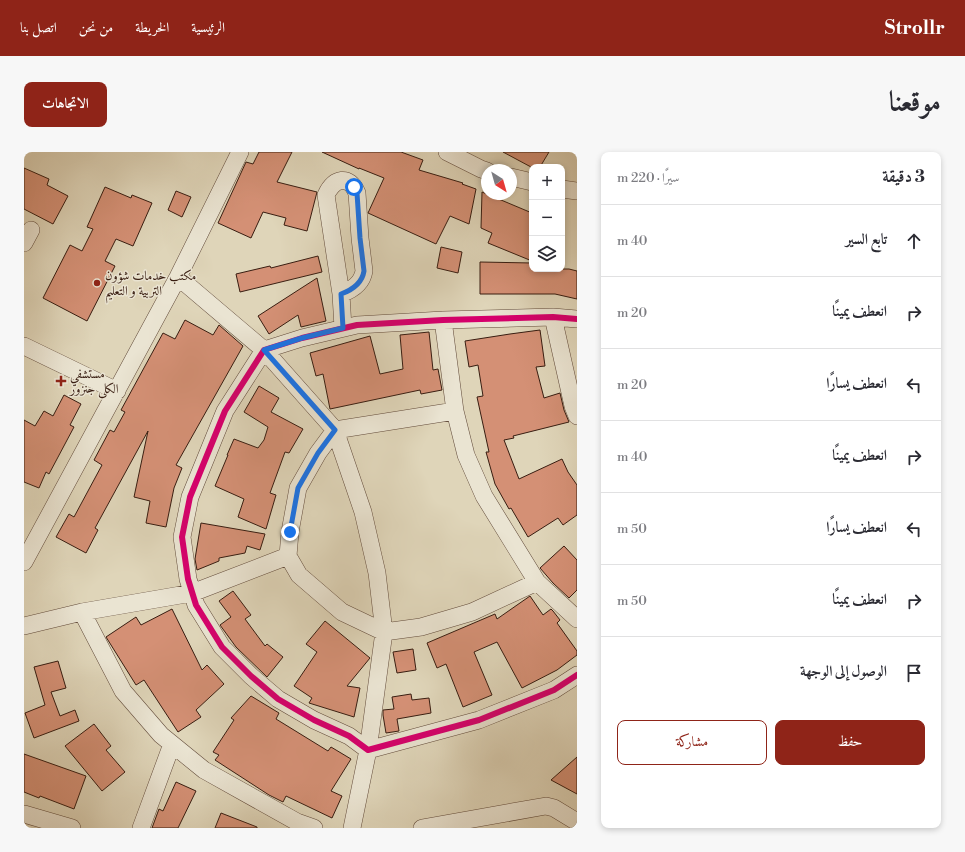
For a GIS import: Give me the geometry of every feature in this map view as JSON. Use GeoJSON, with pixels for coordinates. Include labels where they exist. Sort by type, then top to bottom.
{"type":"FeatureCollection","features":[{"type":"Feature","properties":{"kind":"street"},"geometry":{"type":"LineString","coordinates":[[24,562],[178,277],[240,152]]}},
{"type":"Feature","properties":{"kind":"street"},"geometry":{"type":"LineString","coordinates":[[447,152],[481,169]]}},
{"type":"Feature","properties":{"kind":"street"},"geometry":{"type":"LineString","coordinates":[[517,178],[529,181]]}},
{"type":"Feature","properties":{"kind":"street"},"geometry":{"type":"LineString","coordinates":[[341,294],[357,286],[364,276],[364,271],[357,193],[349,182],[341,181],[335,182],[329,188],[326,195],[341,294],[343,328]]}},
{"type":"Feature","properties":{"kind":"street"},"geometry":{"type":"LineString","coordinates":[[565,189],[577,191]]}},
{"type":"Feature","properties":{"kind":"street"},"geometry":{"type":"LineString","coordinates":[[178,277],[264,350],[335,430],[362,512],[377,573],[384,632],[368,750],[352,828]]}},
{"type":"Feature","properties":{"kind":"street"},"geometry":{"type":"LineString","coordinates":[[553,317],[573,406],[577,416]]}},
{"type":"Feature","properties":{"kind":"street"},"geometry":{"type":"LineString","coordinates":[[368,750],[349,736],[314,720],[278,699],[251,676],[222,647],[196,604],[188,579],[182,536],[190,497],[225,411],[264,350],[302,338],[357,325],[443,320],[553,317],[577,319]]}},
{"type":"Feature","properties":{"kind":"street"},"geometry":{"type":"LineString","coordinates":[[443,320],[455,411],[466,455],[484,496],[537,582],[577,619]]}},
{"type":"Feature","properties":{"kind":"street"},"geometry":{"type":"LineString","coordinates":[[24,346],[117,391]]}},
{"type":"Feature","properties":{"kind":"street"},"geometry":{"type":"LineString","coordinates":[[455,411],[335,430],[318,453],[298,488],[290,532],[288,556],[299,575],[342,612],[384,632],[421,627],[472,612],[537,582]]}},
{"type":"Feature","properties":{"kind":"street"},"geometry":{"type":"LineString","coordinates":[[24,626],[82,612],[192,593],[288,556]]}},
{"type":"Feature","properties":{"kind":"street"},"geometry":{"type":"LineString","coordinates":[[82,612],[123,691],[161,735],[204,770],[297,822],[314,828]]}},
{"type":"Feature","properties":{"kind":"street"},"geometry":{"type":"LineString","coordinates":[[368,750],[480,720],[554,690],[577,675]]}},
{"type":"Feature","properties":{"kind":"street"},"geometry":{"type":"LineString","coordinates":[[141,828],[172,744]]}},
{"type":"Feature","properties":{"kind":"street"},"geometry":{"type":"LineString","coordinates":[[422,828],[546,806],[554,808],[577,823]]}},
{"type":"Feature","properties":{"kind":"street"},"geometry":{"type":"LineString","coordinates":[[24,814],[72,828]]}},
{"type":"Feature","properties":{"kind":"street"},"geometry":{"type":"LineString","coordinates":[[562,828],[577,823]]}},
{"type":"Feature","properties":{"kind":"building"},"geometry":{"type":"Polygon","coordinates":[[[259,152],[292,152],[277,182],[317,192],[307,231],[284,225],[286,218],[263,212],[251,238],[218,223],[246,162],[253,164],[259,152]]]}},
{"type":"Feature","properties":{"kind":"building"},"geometry":{"type":"Polygon","coordinates":[[[322,152],[401,152],[423,160],[419,170],[463,183],[462,184],[476,189],[469,224],[450,216],[436,244],[368,213],[384,178],[359,169],[322,152]]]}},
{"type":"Feature","properties":{"kind":"building"},"geometry":{"type":"Polygon","coordinates":[[[503,152],[549,152],[542,164],[529,164],[529,166],[503,152]]]}},
{"type":"Feature","properties":{"kind":"building"},"geometry":{"type":"Polygon","coordinates":[[[24,168],[49,179],[47,185],[68,196],[53,224],[24,209],[24,168]]]}},
{"type":"Feature","properties":{"kind":"building"},"geometry":{"type":"Polygon","coordinates":[[[105,187],[131,198],[132,195],[152,203],[133,246],[116,239],[105,261],[115,266],[87,321],[43,298],[70,245],[82,251],[93,229],[87,227],[105,187]]]}},
{"type":"Feature","properties":{"kind":"building"},"geometry":{"type":"Polygon","coordinates":[[[176,191],[191,197],[182,217],[168,210],[176,191]]]}},
{"type":"Feature","properties":{"kind":"building"},"geometry":{"type":"Polygon","coordinates":[[[482,200],[501,200],[529,212],[529,260],[488,243],[492,233],[481,228],[482,200]]]}},
{"type":"Feature","properties":{"kind":"building"},"geometry":{"type":"Polygon","coordinates":[[[441,247],[462,252],[458,273],[437,268],[441,247]]]}},
{"type":"Feature","properties":{"kind":"building"},"geometry":{"type":"Polygon","coordinates":[[[318,256],[322,272],[240,292],[236,274],[270,266],[271,268],[318,256]]]}},
{"type":"Feature","properties":{"kind":"building"},"geometry":{"type":"Polygon","coordinates":[[[480,262],[529,263],[529,272],[565,272],[565,269],[577,271],[577,299],[555,294],[480,294],[480,262]]]}},
{"type":"Feature","properties":{"kind":"building"},"geometry":{"type":"Polygon","coordinates":[[[317,278],[326,321],[301,327],[298,315],[269,334],[258,316],[317,278]]]}},
{"type":"Feature","properties":{"kind":"building"},"geometry":{"type":"Polygon","coordinates":[[[185,320],[213,335],[219,325],[243,346],[176,465],[182,468],[174,488],[166,527],[146,523],[150,501],[134,497],[148,431],[95,528],[98,530],[86,553],[56,537],[69,514],[74,517],[102,465],[94,460],[110,430],[114,432],[125,412],[121,410],[163,333],[175,339],[185,320]]]}},
{"type":"Feature","properties":{"kind":"building"},"geometry":{"type":"Polygon","coordinates":[[[540,330],[545,366],[536,367],[544,398],[560,393],[564,410],[569,422],[513,436],[514,438],[504,440],[519,479],[562,459],[568,472],[577,485],[577,515],[563,525],[558,518],[528,537],[511,508],[509,509],[495,484],[486,452],[489,452],[477,397],[483,396],[478,365],[469,367],[465,341],[540,330]]]}},
{"type":"Feature","properties":{"kind":"building"},"geometry":{"type":"Polygon","coordinates":[[[429,332],[433,370],[438,369],[442,390],[421,394],[420,390],[330,409],[323,374],[316,376],[310,353],[370,336],[380,374],[403,369],[400,335],[429,332]]]}},
{"type":"Feature","properties":{"kind":"building"},"geometry":{"type":"Polygon","coordinates":[[[259,386],[279,398],[271,412],[303,429],[289,453],[285,452],[270,493],[276,495],[266,529],[238,517],[244,499],[215,486],[234,439],[258,448],[264,440],[268,427],[244,412],[259,386]]]}},
{"type":"Feature","properties":{"kind":"building"},"geometry":{"type":"Polygon","coordinates":[[[64,395],[81,404],[70,425],[74,427],[49,474],[46,472],[39,488],[24,482],[24,420],[35,426],[44,411],[53,416],[64,395]]]}},
{"type":"Feature","properties":{"kind":"building"},"geometry":{"type":"Polygon","coordinates":[[[201,523],[265,534],[260,550],[247,546],[245,553],[219,558],[219,561],[197,570],[195,559],[201,523]]]}},
{"type":"Feature","properties":{"kind":"building"},"geometry":{"type":"Polygon","coordinates":[[[564,546],[577,560],[577,590],[569,598],[540,568],[564,546]]]}},
{"type":"Feature","properties":{"kind":"building"},"geometry":{"type":"Polygon","coordinates":[[[233,591],[251,615],[245,619],[265,646],[267,644],[283,657],[267,677],[236,647],[220,625],[231,617],[219,601],[233,591]]]}},
{"type":"Feature","properties":{"kind":"building"},"geometry":{"type":"Polygon","coordinates":[[[530,596],[543,615],[551,609],[553,611],[560,620],[557,623],[577,651],[577,655],[557,670],[522,688],[497,642],[474,652],[492,695],[463,707],[446,664],[437,668],[427,643],[495,614],[497,619],[530,596]]]}},
{"type":"Feature","properties":{"kind":"building"},"geometry":{"type":"Polygon","coordinates":[[[172,609],[202,670],[207,665],[224,684],[196,710],[201,717],[178,732],[144,680],[136,685],[106,637],[136,617],[141,625],[172,609]]]}},
{"type":"Feature","properties":{"kind":"building"},"geometry":{"type":"Polygon","coordinates":[[[325,621],[370,658],[347,686],[360,688],[354,717],[309,703],[312,698],[294,686],[317,652],[306,644],[325,621]]]}},
{"type":"Feature","properties":{"kind":"building"},"geometry":{"type":"Polygon","coordinates":[[[413,649],[416,670],[397,673],[393,652],[413,649]]]}},
{"type":"Feature","properties":{"kind":"building"},"geometry":{"type":"Polygon","coordinates":[[[58,661],[66,688],[51,692],[60,716],[75,710],[79,721],[34,738],[25,713],[45,705],[34,667],[58,661]]]}},
{"type":"Feature","properties":{"kind":"building"},"geometry":{"type":"Polygon","coordinates":[[[411,694],[412,700],[429,698],[431,713],[397,719],[399,731],[386,733],[383,710],[394,709],[392,697],[411,694]]]}},
{"type":"Feature","properties":{"kind":"building"},"geometry":{"type":"Polygon","coordinates":[[[251,696],[279,713],[276,719],[328,751],[331,747],[351,759],[331,791],[342,796],[332,818],[286,796],[283,802],[269,795],[215,760],[219,755],[213,752],[234,720],[231,718],[251,696]]]}},
{"type":"Feature","properties":{"kind":"building"},"geometry":{"type":"Polygon","coordinates":[[[94,724],[111,746],[106,750],[125,772],[102,791],[65,746],[94,724]]]}},
{"type":"Feature","properties":{"kind":"building"},"geometry":{"type":"Polygon","coordinates":[[[24,754],[86,776],[74,809],[40,796],[39,798],[24,792],[24,754]]]}},
{"type":"Feature","properties":{"kind":"building"},"geometry":{"type":"Polygon","coordinates":[[[577,757],[577,794],[551,780],[577,757]]]}},
{"type":"Feature","properties":{"kind":"building"},"geometry":{"type":"Polygon","coordinates":[[[176,782],[196,791],[178,828],[152,828],[159,809],[163,811],[176,782]]]}},
{"type":"Feature","properties":{"kind":"building"},"geometry":{"type":"Polygon","coordinates":[[[221,813],[257,827],[257,828],[215,828],[221,813]]]}},
{"type":"Feature","properties":{"kind":"cycle path"},"geometry":{"type":"LineString","coordinates":[[577,319],[553,317],[443,320],[357,325],[302,338],[264,350],[225,411],[190,497],[182,537],[188,579],[196,605],[222,647],[251,676],[278,699],[314,720],[349,736],[368,750],[479,720],[554,690],[577,675]]}},
{"type":"Feature","properties":{"kind":"place","name":"مكتب خدمات شؤون التربية و التعليم"},"geometry":{"type":"Point","coordinates":[97,283]}},
{"type":"Feature","properties":{"kind":"place","name":"مستشفي الكلى جنزور"},"geometry":{"type":"Point","coordinates":[61,381]}},
{"type":"Feature","properties":{"kind":"route"},"geometry":{"type":"LineString","coordinates":[[290,532],[298,488],[318,453],[335,430],[264,350],[302,338],[343,328],[341,294],[357,286],[364,276],[357,193],[354,187]]}}]}
